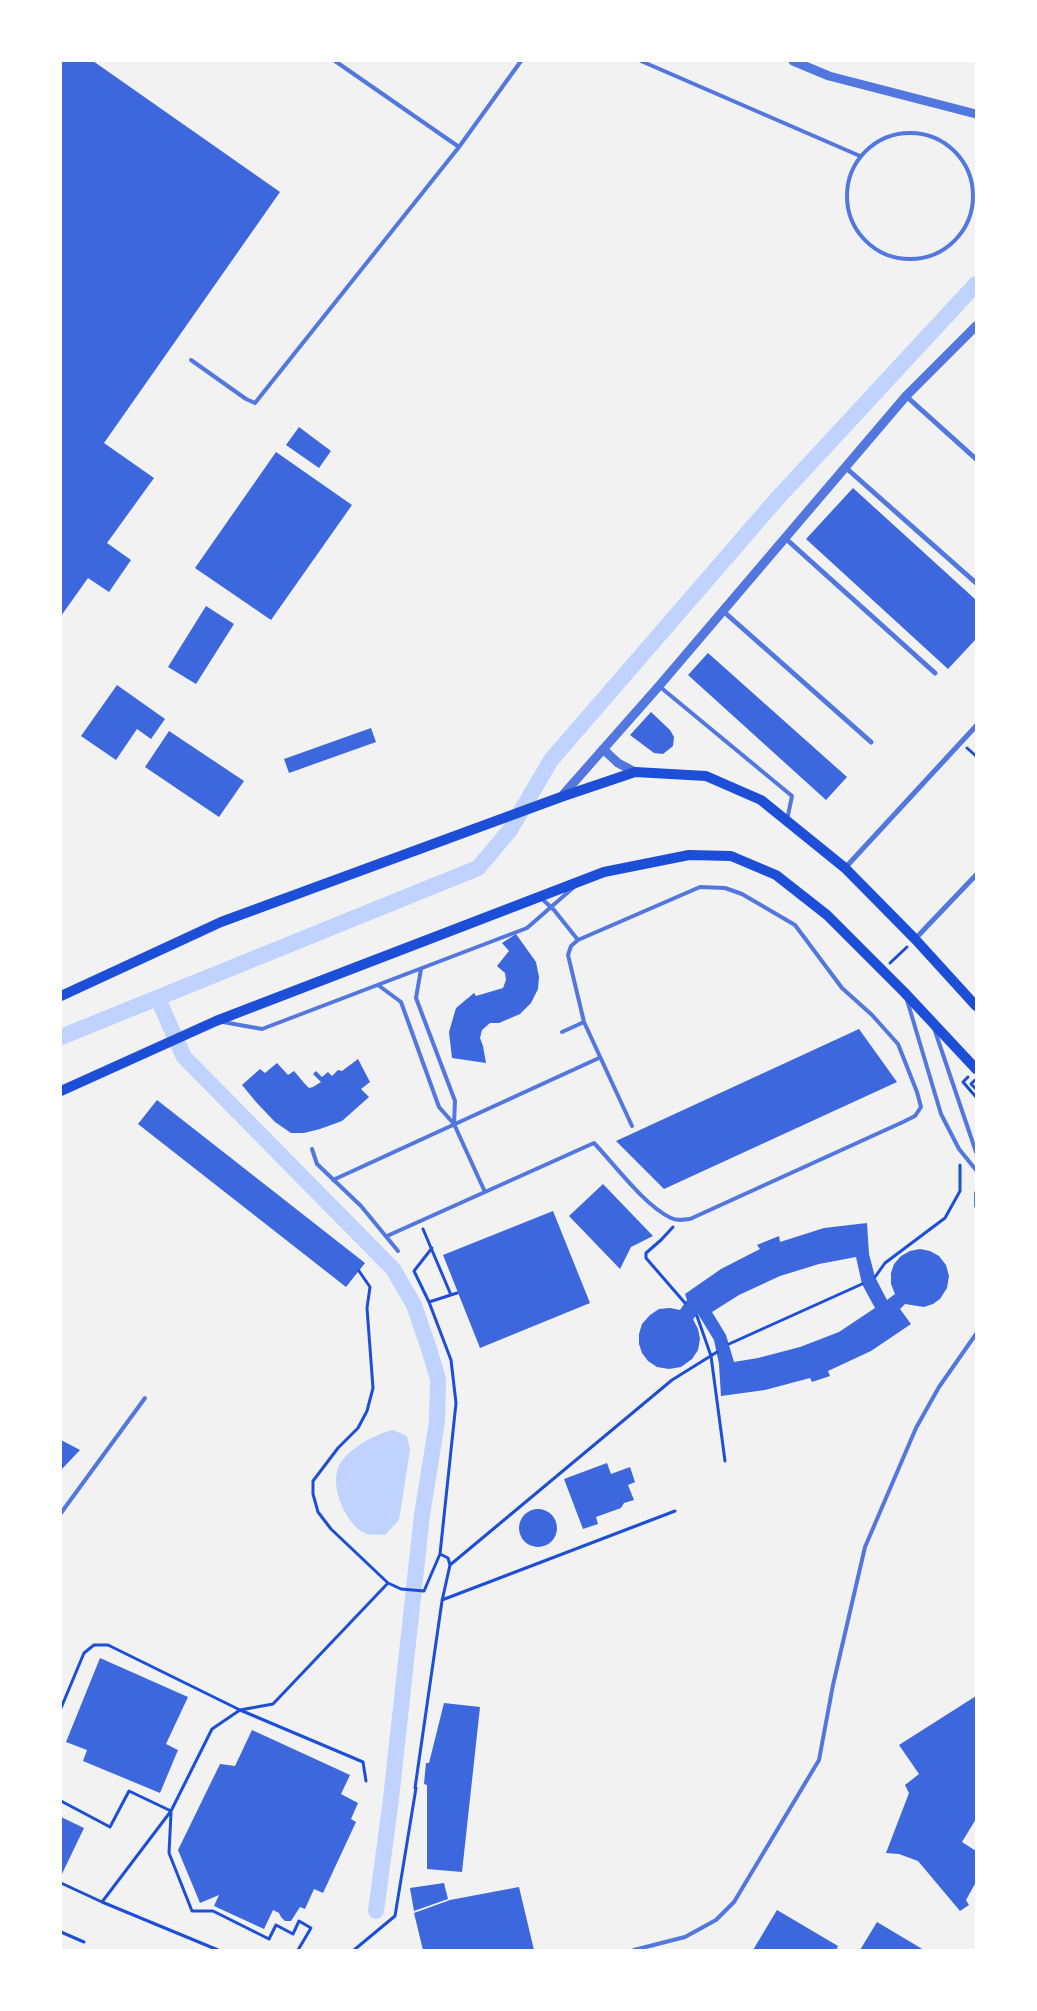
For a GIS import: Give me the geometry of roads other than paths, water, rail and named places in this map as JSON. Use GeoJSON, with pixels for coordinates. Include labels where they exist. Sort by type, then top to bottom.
{"type":"FeatureCollection","features":[{"type":"Feature","properties":{"kind":"main road"},"geometry":{"type":"LineString","coordinates":[[61,996],[221,922],[561,797],[635,772],[706,776],[761,800],[845,868],[915,939],[975,1004]]}},
{"type":"Feature","properties":{"kind":"main road"},"geometry":{"type":"LineString","coordinates":[[61,1092],[216,1021],[541,898],[604,872],[689,855],[731,856],[776,875],[827,915],[904,992],[932,1022],[972,1073]]}},
{"type":"Feature","properties":{"kind":"street"},"geometry":{"type":"LineString","coordinates":[[793,61],[829,76],[976,114]]}},
{"type":"Feature","properties":{"kind":"street"},"geometry":{"type":"LineString","coordinates":[[561,797],[659,686],[906,396],[975,328]]}},
{"type":"Feature","properties":{"kind":"street"},"geometry":{"type":"LineString","coordinates":[[906,396],[976,459]]}},
{"type":"Feature","properties":{"kind":"street"},"geometry":{"type":"LineString","coordinates":[[845,466],[976,583]]}},
{"type":"Feature","properties":{"kind":"street"},"geometry":{"type":"LineString","coordinates":[[784,538],[935,673]]}},
{"type":"Feature","properties":{"kind":"street"},"geometry":{"type":"LineString","coordinates":[[723,611],[871,742]]}},
{"type":"Feature","properties":{"kind":"street"},"geometry":{"type":"LineString","coordinates":[[845,868],[976,726]]}},
{"type":"Feature","properties":{"kind":"street"},"geometry":{"type":"LineString","coordinates":[[603,749],[618,763],[635,772]]}},
{"type":"Feature","properties":{"kind":"street"},"geometry":{"type":"LineString","coordinates":[[915,939],[976,875]]}},
{"type":"Feature","properties":{"kind":"lane"},"geometry":{"type":"LineString","coordinates":[[335,61],[459,147]]}},
{"type":"Feature","properties":{"kind":"lane"},"geometry":{"type":"LineString","coordinates":[[190,360],[246,399],[255,403],[459,147],[521,61]]}},
{"type":"Feature","properties":{"kind":"lane"},"geometry":{"type":"LineString","coordinates":[[641,61],[860,156]]}},
{"type":"Feature","properties":{"kind":"lane"},"geometry":{"type":"LineString","coordinates":[[908,132],[926,134],[943,141],[957,152],[967,168],[973,185],[973,203],[968,220],[959,236],[946,248],[930,256],[912,259],[894,258],[877,250],[863,239],[853,224],[847,207],[847,189],[851,171],[860,156],[874,143],[890,135],[908,132]]}},
{"type":"Feature","properties":{"kind":"lane"},"geometry":{"type":"LineString","coordinates":[[659,686],[792,796],[787,820]]}},
{"type":"Feature","properties":{"kind":"lane"},"geometry":{"type":"LineString","coordinates":[[216,1021],[262,1029],[421,969],[527,928],[579,883]]}},
{"type":"Feature","properties":{"kind":"lane"},"geometry":{"type":"LineString","coordinates":[[387,1236],[594,1143],[648,1202],[671,1218],[678,1220],[690,1219],[915,1116],[921,1107],[898,1044],[872,1015],[842,988],[795,926],[757,901],[742,894],[725,888],[700,888],[578,940],[571,946],[568,955],[584,1022],[632,1126]]}},
{"type":"Feature","properties":{"kind":"lane"},"geometry":{"type":"LineString","coordinates":[[541,898],[552,907],[578,940]]}},
{"type":"Feature","properties":{"kind":"lane"},"geometry":{"type":"LineString","coordinates":[[421,969],[416,998],[455,1101],[454,1124]]}},
{"type":"Feature","properties":{"kind":"lane"},"geometry":{"type":"LineString","coordinates":[[378,985],[401,1002],[439,1107],[454,1124],[485,1192]]}},
{"type":"Feature","properties":{"kind":"lane"},"geometry":{"type":"LineString","coordinates":[[904,992],[941,1114],[959,1149],[976,1170]]}},
{"type":"Feature","properties":{"kind":"lane"},"geometry":{"type":"LineString","coordinates":[[562,1032],[584,1022]]}},
{"type":"Feature","properties":{"kind":"lane"},"geometry":{"type":"LineString","coordinates":[[932,1022],[976,1152]]}},
{"type":"Feature","properties":{"kind":"lane"},"geometry":{"type":"LineString","coordinates":[[333,1180],[599,1058]]}},
{"type":"Feature","properties":{"kind":"lane"},"geometry":{"type":"LineString","coordinates":[[312,1149],[317,1164],[361,1206],[398,1251]]}},
{"type":"Feature","properties":{"kind":"lane"},"geometry":{"type":"LineString","coordinates":[[976,1193],[976,1206]]}},
{"type":"Feature","properties":{"kind":"lane"},"geometry":{"type":"LineString","coordinates":[[634,1950],[685,1937],[709,1925],[734,1902],[819,1760],[833,1684],[865,1548],[916,1428],[939,1387],[976,1334]]}},
{"type":"Feature","properties":{"kind":"lane"},"geometry":{"type":"LineString","coordinates":[[61,1513],[144,1398]]}},
{"type":"Feature","properties":{"kind":"water"},"geometry":{"type":"Polygon","coordinates":[[[393,1430],[407,1436],[410,1450],[399,1520],[385,1535],[367,1534],[358,1529],[346,1514],[338,1494],[336,1474],[343,1460],[355,1448],[378,1435],[393,1430]]]}},
{"type":"Feature","properties":{"kind":"waterway"},"geometry":{"type":"LineString","coordinates":[[61,1037],[478,868],[510,830],[551,760],[776,500],[976,284]]}},
{"type":"Feature","properties":{"kind":"waterway"},"geometry":{"type":"LineString","coordinates":[[158,999],[184,1057],[393,1269],[414,1305],[438,1379],[437,1422],[422,1515],[391,1799],[376,1911]]}}]}
